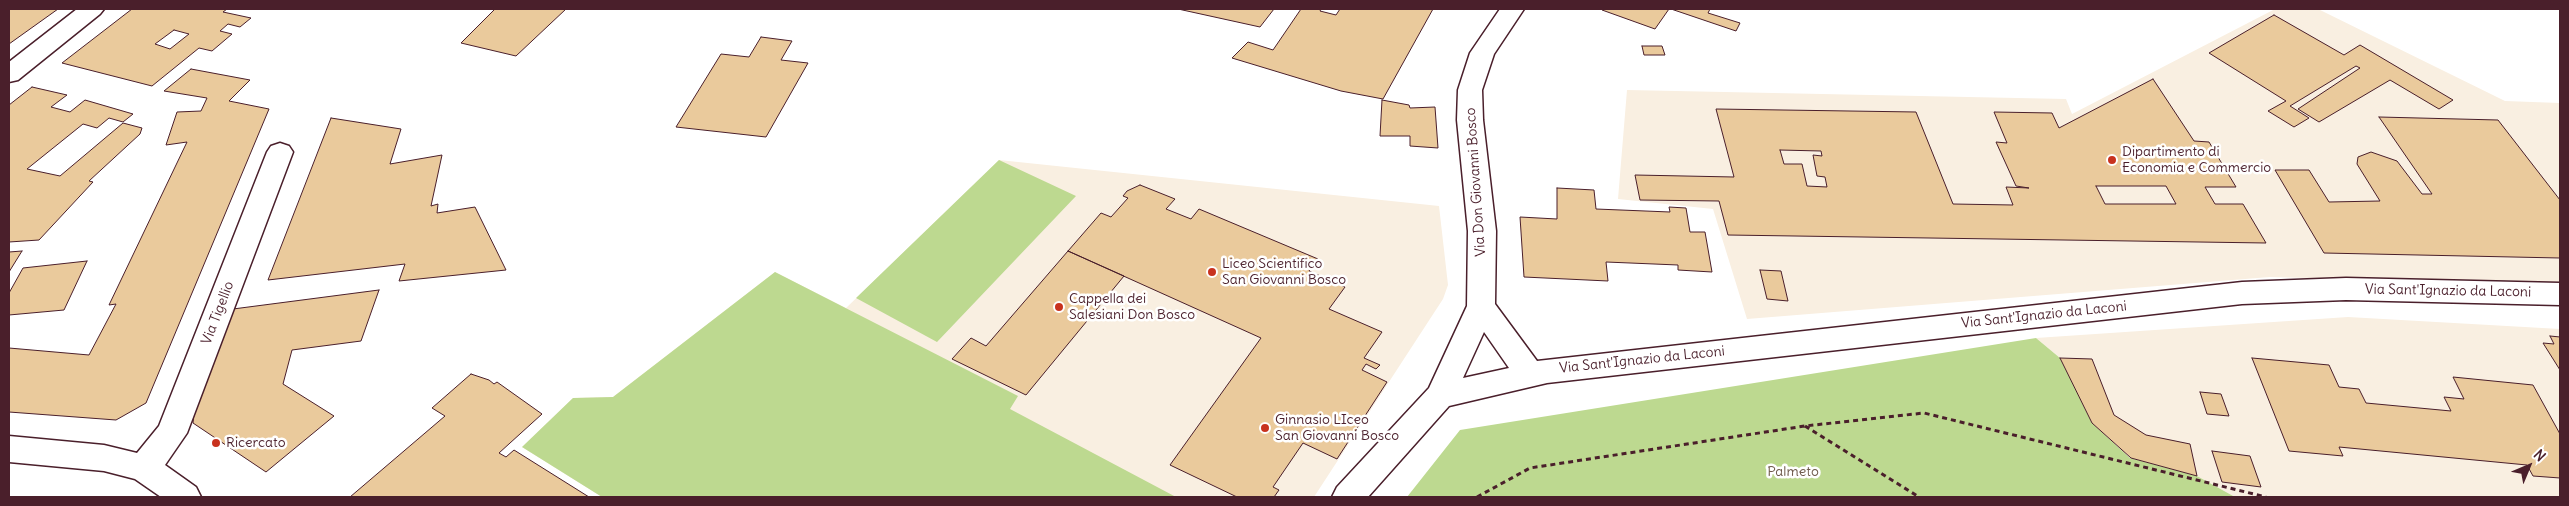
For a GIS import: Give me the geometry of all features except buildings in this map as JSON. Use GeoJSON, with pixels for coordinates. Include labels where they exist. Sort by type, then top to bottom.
{"type":"FeatureCollection","features":[{"type":"Feature","properties":{"kind":"street"},"geometry":{"type":"LineString","coordinates":[[9,74],[92,9]]}},
{"type":"Feature","properties":{"kind":"street","name":"Via Don Giovanni Bosco"},"geometry":{"type":"LineString","coordinates":[[1481,306],[1482,231],[1470,120],[1470,90],[1482,53],[1512,9]]}},
{"type":"Feature","properties":{"kind":"street","name":"Via Tigellio"},"geometry":{"type":"LineString","coordinates":[[144,468],[172,433],[280,152]]}},
{"type":"Feature","properties":{"kind":"street","name":"Via Sant'Ignazio da Laconi"},"geometry":{"type":"LineString","coordinates":[[1440,396],[1530,374],[2242,293],[2346,288],[2560,294]]}},
{"type":"Feature","properties":{"kind":"street"},"geometry":{"type":"LineString","coordinates":[[1348,497],[1440,396],[1481,306],[1530,374]]}},
{"type":"Feature","properties":{"kind":"street"},"geometry":{"type":"LineString","coordinates":[[9,449],[104,458],[144,468],[185,497]]}},
{"type":"Feature","properties":{"kind":"path"},"geometry":{"type":"LineString","coordinates":[[1477,497],[1530,468],[1805,426],[1924,413],[2266,497]]}},
{"type":"Feature","properties":{"kind":"path"},"geometry":{"type":"LineString","coordinates":[[1805,426],[1920,497]]}},
{"type":"Feature","properties":{"kind":"shaded area"},"geometry":{"type":"Polygon","coordinates":[[[2275,9],[2318,9],[2505,101],[2560,103],[2560,284],[2270,277],[1747,319],[1713,209],[1618,199],[1627,90],[2066,99],[2072,114],[2275,9]]]}},
{"type":"Feature","properties":{"kind":"shaded area"},"geometry":{"type":"Polygon","coordinates":[[[999,160],[1439,206],[1448,285],[1443,299],[1314,497],[602,497],[522,447],[573,398],[613,397],[775,272],[846,308],[999,160]]]}},
{"type":"Feature","properties":{"kind":"shaded area"},"geometry":{"type":"Polygon","coordinates":[[[2348,317],[2560,329],[2560,497],[2235,497],[2197,476],[2131,458],[2092,423],[2060,358],[2036,338],[2348,317]]]}},
{"type":"Feature","properties":{"kind":"green space"},"geometry":{"type":"Polygon","coordinates":[[[999,160],[1076,196],[937,342],[856,298],[999,160]]]}},
{"type":"Feature","properties":{"kind":"green space"},"geometry":{"type":"Polygon","coordinates":[[[775,272],[1018,396],[1010,409],[1176,497],[602,497],[522,447],[573,398],[613,397],[775,272]]]}},
{"type":"Feature","properties":{"kind":"green space","name":"Palmeto"},"geometry":{"type":"Polygon","coordinates":[[[2036,338],[2060,358],[2092,423],[2130,458],[2197,476],[2235,497],[1407,497],[1460,430],[2036,338]]]}},
{"type":"Feature","properties":{"kind":"place","name":"Dipartimento di Economia e Commercio"},"geometry":{"type":"Point","coordinates":[2112,160]}},
{"type":"Feature","properties":{"kind":"place","name":"Liceo Scientifico San Giovanni Bosco"},"geometry":{"type":"Point","coordinates":[1212,272]}},
{"type":"Feature","properties":{"kind":"place","name":"Cappella dei Salesiani Don Bosco"},"geometry":{"type":"Point","coordinates":[1059,307]}},
{"type":"Feature","properties":{"kind":"place","name":"Ginnasio LIceo San Giovanni Bosco"},"geometry":{"type":"Point","coordinates":[1265,428]}},
{"type":"Feature","properties":{"kind":"place","name":"Ricercato"},"geometry":{"type":"Point","coordinates":[216,443]}}]}
